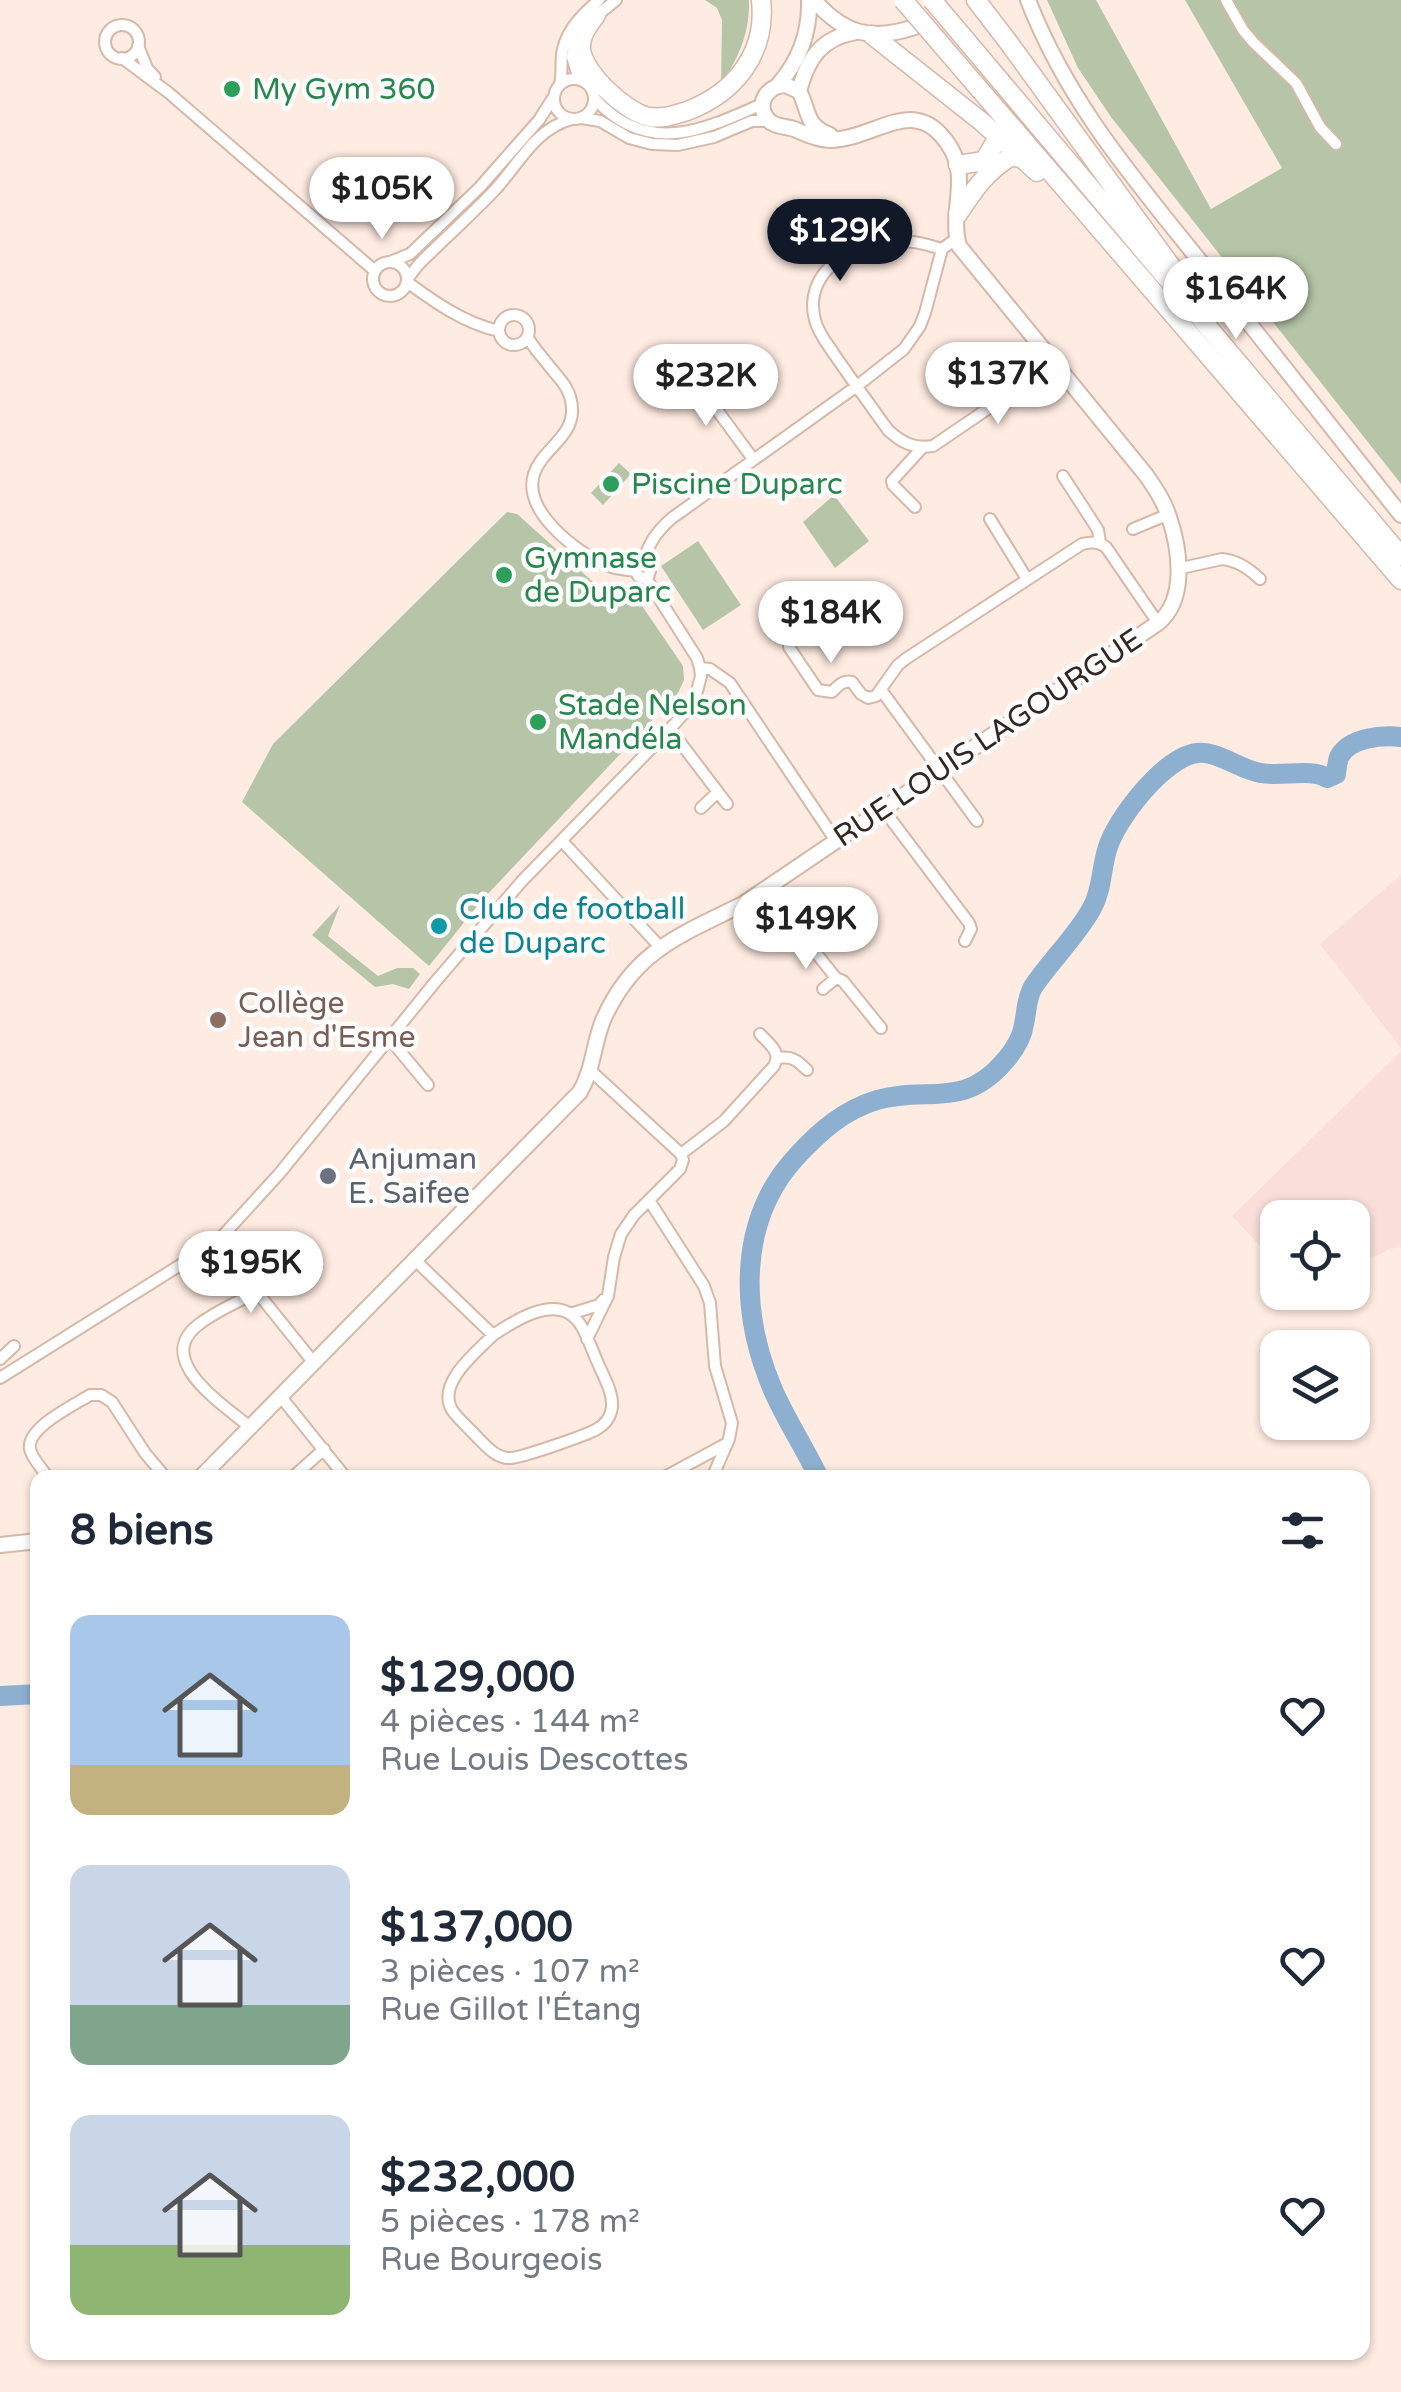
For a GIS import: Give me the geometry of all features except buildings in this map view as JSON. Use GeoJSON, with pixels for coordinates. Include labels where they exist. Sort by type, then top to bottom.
{"type":"FeatureCollection","features":[{"type":"Feature","properties":{"kind":"highway"},"geometry":{"type":"LineString","coordinates":[[598,8],[582,37],[583,57],[620,102],[647,117],[662,118],[717,97],[740,76],[761,31],[761,0]]}},
{"type":"Feature","properties":{"kind":"highway"},"geometry":{"type":"LineString","coordinates":[[904,0],[1401,580]]}},
{"type":"Feature","properties":{"kind":"highway"},"geometry":{"type":"LineString","coordinates":[[932,0],[1401,556]]}},
{"type":"Feature","properties":{"kind":"highway"},"geometry":{"type":"LineString","coordinates":[[976,0],[1277,410]]}},
{"type":"Feature","properties":{"kind":"highway"},"geometry":{"type":"LineString","coordinates":[[864,34],[1024,158],[1224,372]]}},
{"type":"Feature","properties":{"kind":"highway"},"geometry":{"type":"LineString","coordinates":[[958,165],[984,161],[1000,136]]}},
{"type":"Feature","properties":{"kind":"highway"},"geometry":{"type":"LineString","coordinates":[[958,214],[1000,163],[1012,156],[1024,158]]}},
{"type":"Feature","properties":{"kind":"main road"},"geometry":{"type":"LineString","coordinates":[[811,0],[829,18],[864,34]]}},
{"type":"Feature","properties":{"kind":"main road"},"geometry":{"type":"LineString","coordinates":[[778,86],[803,46],[811,0]]}},
{"type":"Feature","properties":{"kind":"main road"},"geometry":{"type":"LineString","coordinates":[[1028,0],[1048,48],[1082,109],[1401,515]]}},
{"type":"Feature","properties":{"kind":"main road"},"geometry":{"type":"LineString","coordinates":[[799,91],[819,48],[831,39],[894,34],[915,27]]}},
{"type":"Feature","properties":{"kind":"main road"},"geometry":{"type":"LineString","coordinates":[[840,139],[815,128],[799,91],[793,87],[778,86],[764,96],[762,104],[769,121],[825,140],[840,139],[868,133],[894,122],[917,120],[929,124],[943,137],[958,165],[956,238]]}},
{"type":"Feature","properties":{"kind":"main road"},"geometry":{"type":"LineString","coordinates":[[786,127],[798,121],[804,110]]}},
{"type":"Feature","properties":{"kind":"main road","name":"RUE LOUIS LAGOURGUE"},"geometry":{"type":"LineString","coordinates":[[208,1470],[580,1092],[605,1016],[636,968],[660,946],[743,904],[1158,623],[1172,608],[1177,568],[1169,514],[1160,496],[964,254],[956,238]]}},
{"type":"Feature","properties":{"kind":"main road"},"geometry":{"type":"LineString","coordinates":[[0,1546],[30,1542]]}},
{"type":"Feature","properties":{"kind":"street"},"geometry":{"type":"LineString","coordinates":[[616,0],[583,15],[570,31],[563,50],[560,84],[539,120],[410,254],[381,264],[374,281],[378,290],[388,296],[400,293],[440,306],[478,326],[498,331],[504,342],[522,341],[562,380],[570,393],[572,416],[566,431],[535,470],[533,500],[549,523],[598,561],[612,568],[642,571]]}},
{"type":"Feature","properties":{"kind":"street"},"geometry":{"type":"LineString","coordinates":[[1226,0],[1243,30],[1296,83],[1320,127],[1336,144]]}},
{"type":"Feature","properties":{"kind":"street"},"geometry":{"type":"LineString","coordinates":[[578,79],[573,48],[598,8]]}},
{"type":"Feature","properties":{"kind":"street"},"geometry":{"type":"LineString","coordinates":[[168,92],[147,68],[138,37],[131,28],[113,28],[105,45],[114,56],[168,92],[375,271]]}},
{"type":"Feature","properties":{"kind":"street"},"geometry":{"type":"LineString","coordinates":[[122,58],[132,55],[138,46]]}},
{"type":"Feature","properties":{"kind":"street"},"geometry":{"type":"LineString","coordinates":[[400,293],[418,264],[504,180],[534,142],[561,122],[577,119],[591,110],[594,99],[590,86],[578,79],[560,84]]}},
{"type":"Feature","properties":{"kind":"street"},"geometry":{"type":"LineString","coordinates":[[553,98],[556,110],[566,118],[600,122],[629,138],[652,144],[714,137],[752,121],[769,121]]}},
{"type":"Feature","properties":{"kind":"street"},"geometry":{"type":"LineString","coordinates":[[594,99],[630,126],[662,135],[686,134],[713,126],[762,104]]}},
{"type":"Feature","properties":{"kind":"street"},"geometry":{"type":"LineString","coordinates":[[0,1378],[217,1242],[279,1174],[522,881],[692,704],[700,668],[642,571],[648,546],[661,527],[895,358],[920,326],[942,250],[956,238]]}},
{"type":"Feature","properties":{"kind":"street"},"geometry":{"type":"LineString","coordinates":[[942,250],[904,241],[872,244],[840,257],[822,275],[816,288],[813,302],[817,326],[888,430],[914,447],[933,446],[1055,363]]}},
{"type":"Feature","properties":{"kind":"street"},"geometry":{"type":"LineString","coordinates":[[390,262],[402,266],[407,280],[440,306]]}},
{"type":"Feature","properties":{"kind":"street"},"geometry":{"type":"LineString","coordinates":[[470,321],[495,321],[514,315],[523,318],[528,327],[522,341]]}},
{"type":"Feature","properties":{"kind":"street"},"geometry":{"type":"LineString","coordinates":[[498,331],[504,318]]}},
{"type":"Feature","properties":{"kind":"street"},"geometry":{"type":"LineString","coordinates":[[681,376],[710,399],[753,459]]}},
{"type":"Feature","properties":{"kind":"street"},"geometry":{"type":"LineString","coordinates":[[914,508],[892,481],[922,448]]}},
{"type":"Feature","properties":{"kind":"street"},"geometry":{"type":"LineString","coordinates":[[1063,476],[1098,530],[1100,543],[1158,623]]}},
{"type":"Feature","properties":{"kind":"street"},"geometry":{"type":"LineString","coordinates":[[1132,529],[1169,514]]}},
{"type":"Feature","properties":{"kind":"street"},"geometry":{"type":"LineString","coordinates":[[990,519],[1027,579]]}},
{"type":"Feature","properties":{"kind":"street"},"geometry":{"type":"LineString","coordinates":[[788,648],[814,686],[824,692],[832,692],[848,681],[868,698],[876,696],[907,658],[1082,544],[1100,543]]}},
{"type":"Feature","properties":{"kind":"street"},"geometry":{"type":"LineString","coordinates":[[1177,568],[1222,559],[1249,568],[1260,578]]}},
{"type":"Feature","properties":{"kind":"street"},"geometry":{"type":"LineString","coordinates":[[700,668],[730,683],[836,841]]}},
{"type":"Feature","properties":{"kind":"street"},"geometry":{"type":"LineString","coordinates":[[881,690],[976,821]]}},
{"type":"Feature","properties":{"kind":"street"},"geometry":{"type":"LineString","coordinates":[[670,729],[727,804]]}},
{"type":"Feature","properties":{"kind":"street"},"geometry":{"type":"LineString","coordinates":[[701,808],[718,792]]}},
{"type":"Feature","properties":{"kind":"street"},"geometry":{"type":"LineString","coordinates":[[884,809],[969,923],[971,929],[965,941]]}},
{"type":"Feature","properties":{"kind":"street"},"geometry":{"type":"LineString","coordinates":[[562,842],[660,946]]}},
{"type":"Feature","properties":{"kind":"street"},"geometry":{"type":"LineString","coordinates":[[765,889],[881,1028]]}},
{"type":"Feature","properties":{"kind":"street"},"geometry":{"type":"LineString","coordinates":[[823,988],[836,978]]}},
{"type":"Feature","properties":{"kind":"street"},"geometry":{"type":"LineString","coordinates":[[760,1034],[778,1058]]}},
{"type":"Feature","properties":{"kind":"street"},"geometry":{"type":"LineString","coordinates":[[389,1038],[428,1086]]}},
{"type":"Feature","properties":{"kind":"street"},"geometry":{"type":"LineString","coordinates":[[680,1154],[724,1121],[778,1058]]}},
{"type":"Feature","properties":{"kind":"street"},"geometry":{"type":"LineString","coordinates":[[778,1058],[797,1060],[807,1070]]}},
{"type":"Feature","properties":{"kind":"street"},"geometry":{"type":"LineString","coordinates":[[587,1339],[608,1296],[621,1234],[634,1215],[680,1169],[683,1160],[590,1071]]}},
{"type":"Feature","properties":{"kind":"street"},"geometry":{"type":"LineString","coordinates":[[649,1200],[708,1294],[714,1366],[732,1422],[716,1470]]}},
{"type":"Feature","properties":{"kind":"street"},"geometry":{"type":"LineString","coordinates":[[217,1242],[314,1363]]}},
{"type":"Feature","properties":{"kind":"street"},"geometry":{"type":"LineString","coordinates":[[414,1260],[493,1334]]}},
{"type":"Feature","properties":{"kind":"street"},"geometry":{"type":"LineString","coordinates":[[250,1428],[190,1373],[183,1347],[200,1322],[257,1292]]}},
{"type":"Feature","properties":{"kind":"street"},"geometry":{"type":"LineString","coordinates":[[570,1314],[599,1305],[608,1296]]}},
{"type":"Feature","properties":{"kind":"street"},"geometry":{"type":"LineString","coordinates":[[537,1311],[570,1314],[587,1339],[612,1400],[609,1417],[595,1430],[508,1458],[496,1454],[451,1408],[450,1387],[493,1334],[537,1311]]}},
{"type":"Feature","properties":{"kind":"street"},"geometry":{"type":"LineString","coordinates":[[0,1359],[14,1346]]}},
{"type":"Feature","properties":{"kind":"street"},"geometry":{"type":"LineString","coordinates":[[43,1470],[31,1452],[34,1432],[96,1394],[112,1402],[159,1470]]}},
{"type":"Feature","properties":{"kind":"street"},"geometry":{"type":"LineString","coordinates":[[281,1397],[340,1470]]}},
{"type":"Feature","properties":{"kind":"street"},"geometry":{"type":"LineString","coordinates":[[678,1470],[728,1443]]}},
{"type":"Feature","properties":{"kind":"street"},"geometry":{"type":"LineString","coordinates":[[301,1470],[324,1449]]}},
{"type":"Feature","properties":{"kind":"shaded area"},"geometry":{"type":"Polygon","coordinates":[[[1401,875],[1401,1048],[1320,944],[1401,875]]]}},
{"type":"Feature","properties":{"kind":"shaded area"},"geometry":{"type":"Polygon","coordinates":[[[1401,1051],[1401,1247],[1370,1259],[1370,1200],[1260,1200],[1260,1246],[1232,1216],[1401,1051]]]}},
{"type":"Feature","properties":{"kind":"green space"},"geometry":{"type":"Polygon","coordinates":[[[705,0],[749,0],[742,44],[721,84],[722,20],[717,8],[705,0]]]}},
{"type":"Feature","properties":{"kind":"green space"},"geometry":{"type":"Polygon","coordinates":[[[1047,0],[1096,0],[1211,209],[1282,168],[1185,0],[1401,0],[1401,484],[1111,117],[1078,68],[1047,0]]]}},
{"type":"Feature","properties":{"kind":"green space","name":"Piscine Duparc"},"geometry":{"type":"Polygon","coordinates":[[[619,463],[631,474],[603,505],[591,493],[619,463]]]}},
{"type":"Feature","properties":{"kind":"green space"},"geometry":{"type":"Polygon","coordinates":[[[834,495],[869,541],[835,568],[803,522],[834,495]]]}},
{"type":"Feature","properties":{"kind":"green space"},"geometry":{"type":"Polygon","coordinates":[[[507,512],[517,514],[602,590],[607,585],[627,600],[636,597],[683,666],[684,680],[678,693],[483,899],[429,966],[242,802],[273,744],[507,512]]]}},
{"type":"Feature","properties":{"kind":"green space"},"geometry":{"type":"Polygon","coordinates":[[[698,541],[741,605],[703,630],[661,566],[698,541]]]}},
{"type":"Feature","properties":{"kind":"green space"},"geometry":{"type":"Polygon","coordinates":[[[340,905],[328,936],[378,976],[397,968],[413,968],[420,974],[409,989],[393,984],[375,987],[312,935],[340,905]]]}},
{"type":"Feature","properties":{"kind":"waterway"},"geometry":{"type":"LineString","coordinates":[[815,1470],[773,1390],[754,1330],[750,1299],[754,1238],[777,1181],[815,1138],[854,1109],[895,1096],[959,1091],[988,1077],[1003,1063],[1021,1035],[1033,987],[1092,908],[1112,837],[1130,807],[1170,766],[1184,757],[1205,753],[1261,773],[1327,778],[1336,774],[1344,750],[1358,741],[1401,737]]}},
{"type":"Feature","properties":{"kind":"waterway"},"geometry":{"type":"LineString","coordinates":[[0,1696],[30,1694]]}},
{"type":"Feature","properties":{"kind":"tunnel"},"geometry":{"type":"LineString","coordinates":[[916,26],[934,14],[945,0]]}},
{"type":"Feature","properties":{"kind":"place","name":"My Gym 360"},"geometry":{"type":"Point","coordinates":[232,89]}},
{"type":"Feature","properties":{"kind":"place","name":"Piscine Duparc"},"geometry":{"type":"Point","coordinates":[611,484]}},
{"type":"Feature","properties":{"kind":"place","name":"Gymnase de Duparc"},"geometry":{"type":"Point","coordinates":[504,575]}},
{"type":"Feature","properties":{"kind":"place","name":"Stade Nelson Mandéla"},"geometry":{"type":"Point","coordinates":[538,722]}},
{"type":"Feature","properties":{"kind":"place","name":"Club de football de Duparc"},"geometry":{"type":"Point","coordinates":[439,926]}},
{"type":"Feature","properties":{"kind":"place","name":"Collège Jean d'Esme"},"geometry":{"type":"Point","coordinates":[218,1020]}},
{"type":"Feature","properties":{"kind":"place","name":"Anjuman E. Saifee"},"geometry":{"type":"Point","coordinates":[328,1176]}}]}
